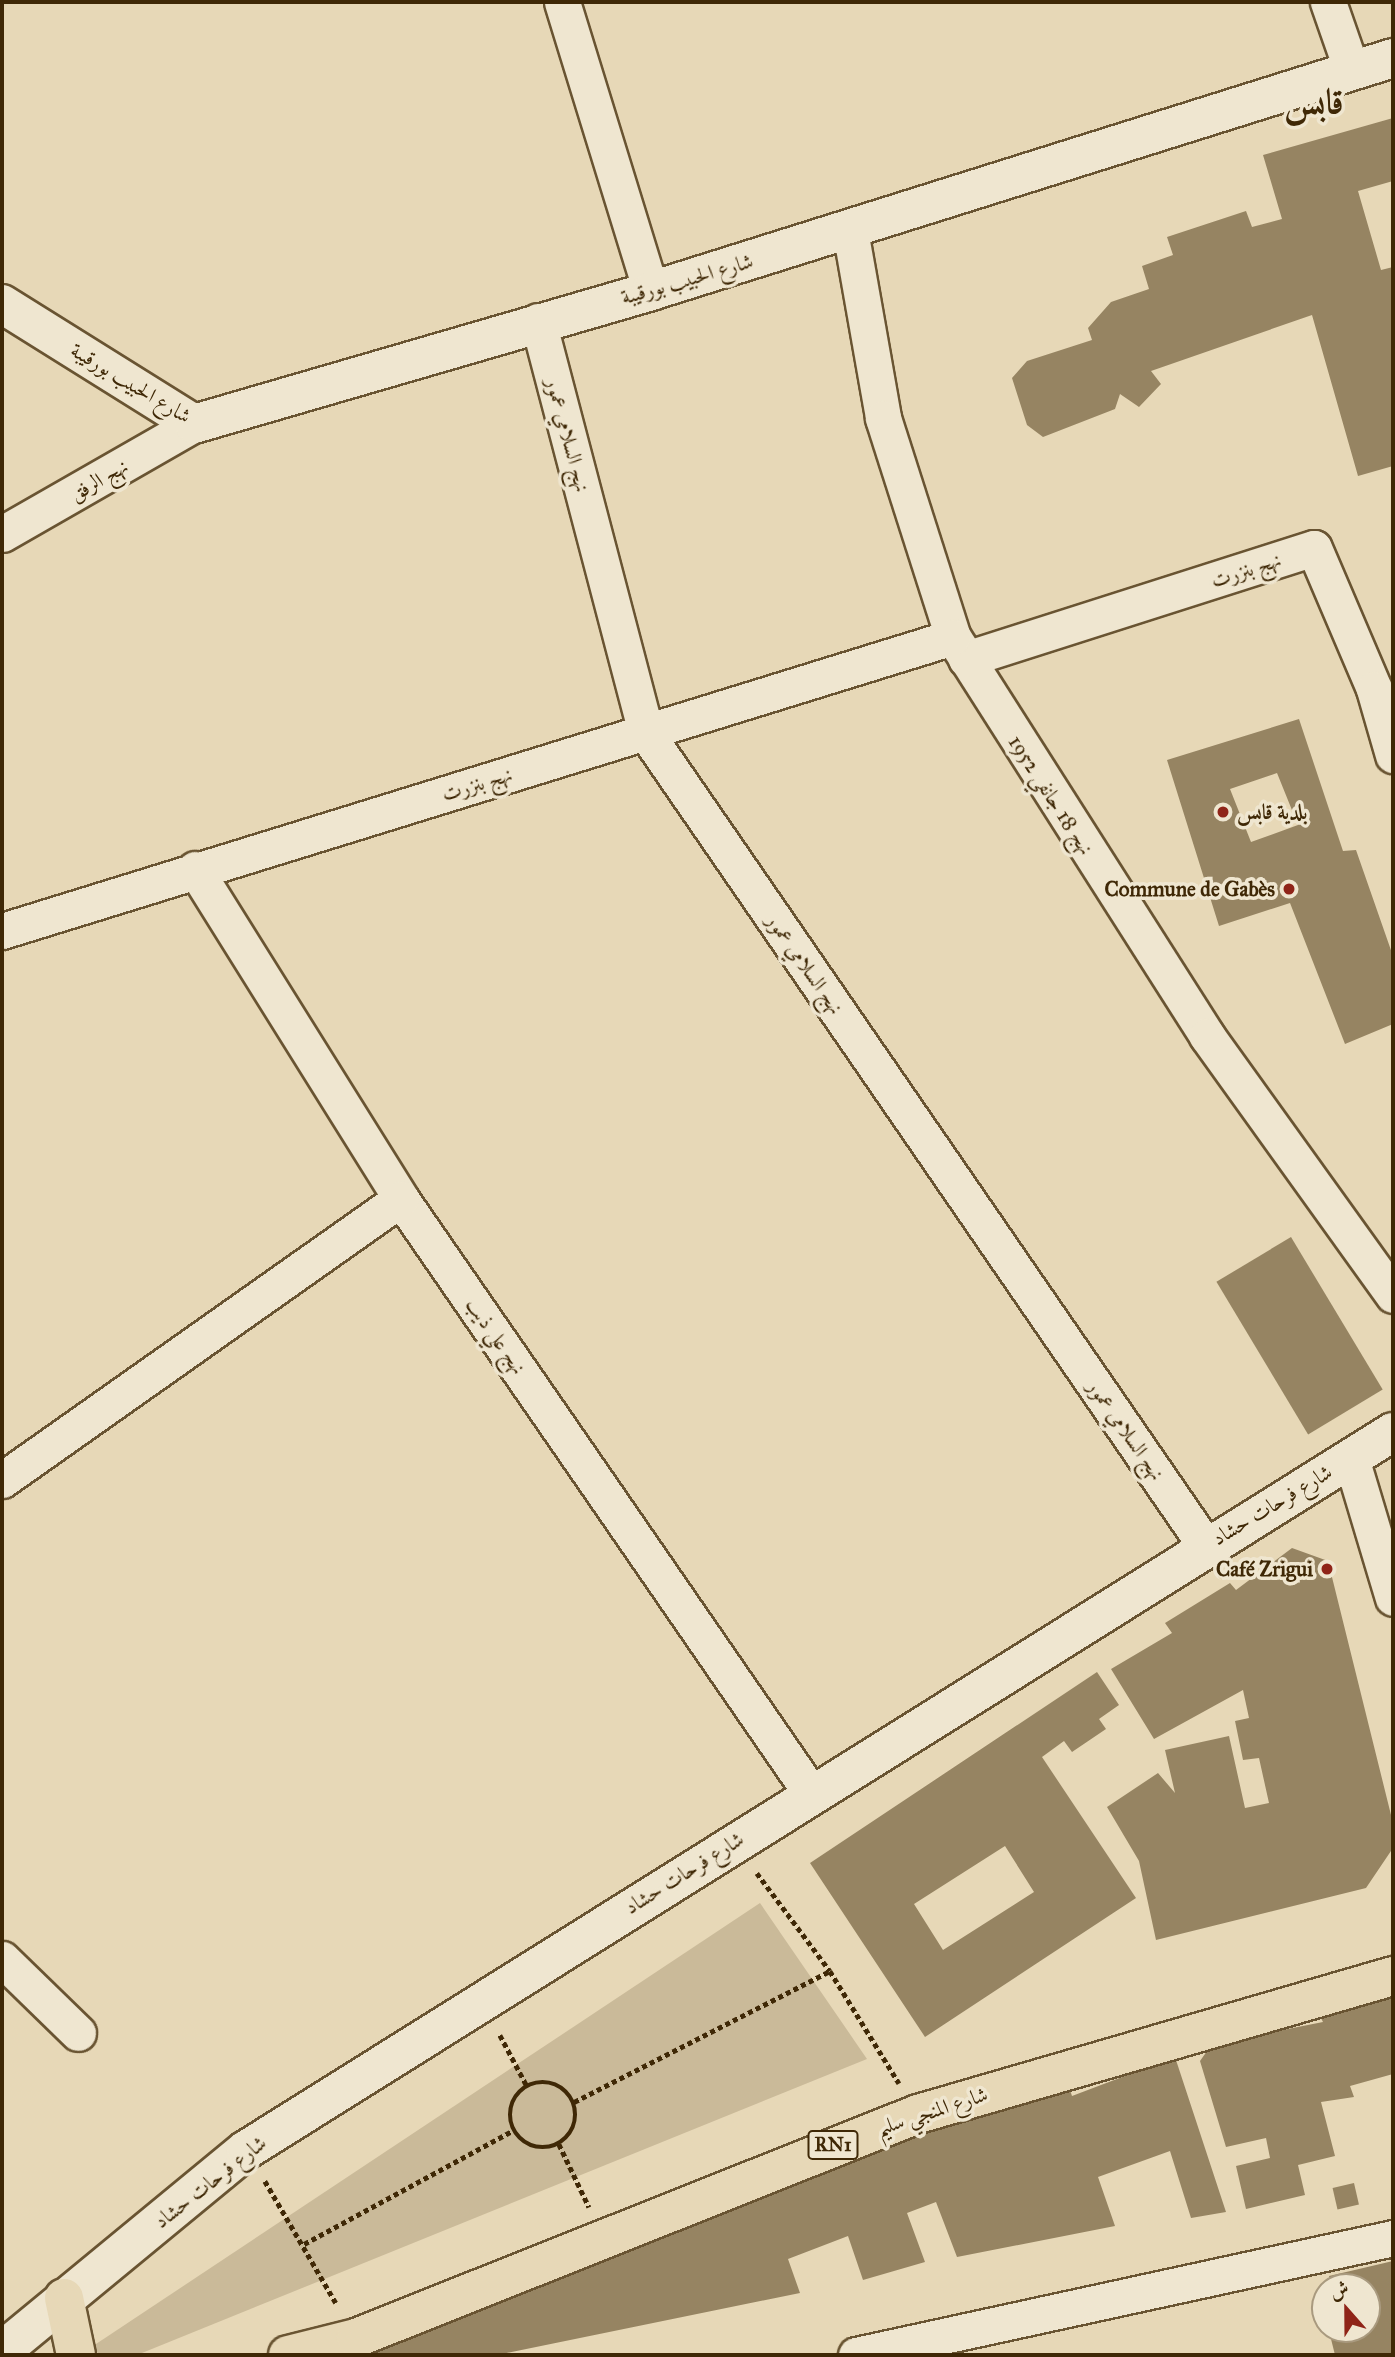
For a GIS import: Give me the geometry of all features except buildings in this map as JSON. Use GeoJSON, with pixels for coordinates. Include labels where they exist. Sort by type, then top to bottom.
{"type":"FeatureCollection","features":[{"type":"Feature","properties":{"kind":"main road","name":"شارع المنجي سليم"},"geometry":{"type":"LineString","coordinates":[[288,2355],[356,2339],[603,2238],[919,2114],[1393,1976]]}},
{"type":"Feature","properties":{"kind":"main road"},"geometry":{"type":"LineString","coordinates":[[64,2298],[76,2355]]}},
{"type":"Feature","properties":{"kind":"street"},"geometry":{"type":"LineString","coordinates":[[562,2],[651,291]]}},
{"type":"Feature","properties":{"kind":"street"},"geometry":{"type":"LineString","coordinates":[[1328,2],[1352,71]]}},
{"type":"Feature","properties":{"kind":"street","name":"شارع الحبيب بورقيبة"},"geometry":{"type":"LineString","coordinates":[[2,304],[194,424],[538,321],[651,291],[1393,58]]}},
{"type":"Feature","properties":{"kind":"street","name":"نهج 18 جانفي 1952"},"geometry":{"type":"LineString","coordinates":[[850,230],[883,418],[959,648],[1207,1036],[1393,1295]]}},
{"type":"Feature","properties":{"kind":"street","name":"نهج السلامي عمور"},"geometry":{"type":"LineString","coordinates":[[538,321],[646,733],[1205,1545]]}},
{"type":"Feature","properties":{"kind":"street","name":"نهج الرفق"},"geometry":{"type":"LineString","coordinates":[[2,534],[194,424]]}},
{"type":"Feature","properties":{"kind":"street","name":"نهج بنزرت"},"geometry":{"type":"LineString","coordinates":[[2,931],[195,869],[646,733],[1314,548],[1384,686],[1393,755]]}},
{"type":"Feature","properties":{"kind":"street","name":"نهج علي ذيب"},"geometry":{"type":"LineString","coordinates":[[195,869],[401,1199],[811,1793]]}},
{"type":"Feature","properties":{"kind":"street"},"geometry":{"type":"LineString","coordinates":[[2,1480],[401,1199]]}},
{"type":"Feature","properties":{"kind":"street","name":"شارع فرحات حشاد"},"geometry":{"type":"LineString","coordinates":[[2,2351],[246,2150],[1205,1545],[1393,1432]]}},
{"type":"Feature","properties":{"kind":"street"},"geometry":{"type":"LineString","coordinates":[[1351,1458],[1393,1598]]}},
{"type":"Feature","properties":{"kind":"street"},"geometry":{"type":"LineString","coordinates":[[2,1959],[78,2033]]}},
{"type":"Feature","properties":{"kind":"street"},"geometry":{"type":"LineString","coordinates":[[856,2355],[1393,2238]]}},
{"type":"Feature","properties":{"kind":"path"},"geometry":{"type":"LineString","coordinates":[[733,1842],[830,1971],[919,2114]]}},
{"type":"Feature","properties":{"kind":"path"},"geometry":{"type":"LineString","coordinates":[[574,2102],[830,1971]]}},
{"type":"Feature","properties":{"kind":"path"},"geometry":{"type":"LineString","coordinates":[[482,2000],[527,2085]]}},
{"type":"Feature","properties":{"kind":"path"},"geometry":{"type":"LineString","coordinates":[[527,2085],[558,2085],[574,2102],[575,2123],[559,2144],[532,2147],[514,2130],[512,2102],[527,2085]]}},
{"type":"Feature","properties":{"kind":"path"},"geometry":{"type":"LineString","coordinates":[[304,2244],[514,2130]]}},
{"type":"Feature","properties":{"kind":"path"},"geometry":{"type":"LineString","coordinates":[[559,2144],[603,2238]]}},
{"type":"Feature","properties":{"kind":"path"},"geometry":{"type":"LineString","coordinates":[[246,2150],[304,2244],[356,2339]]}},
{"type":"Feature","properties":{"kind":"shaded area"},"geometry":{"type":"Polygon","coordinates":[[[760,1903],[867,2059],[137,2355],[99,2355],[93,2346],[760,1903]]]}},
{"type":"Feature","properties":{"kind":"place","name":"بلدية قابس"},"geometry":{"type":"Point","coordinates":[1223,812]}},
{"type":"Feature","properties":{"kind":"place","name":"Commune de Gabès"},"geometry":{"type":"Point","coordinates":[1289,889]}},
{"type":"Feature","properties":{"kind":"place","name":"Café Zrigui"},"geometry":{"type":"Point","coordinates":[1327,1569]}},
{"type":"Feature","properties":{"kind":"district","name":"قابس"},"geometry":{"type":"Point","coordinates":[1314,102]}}]}
